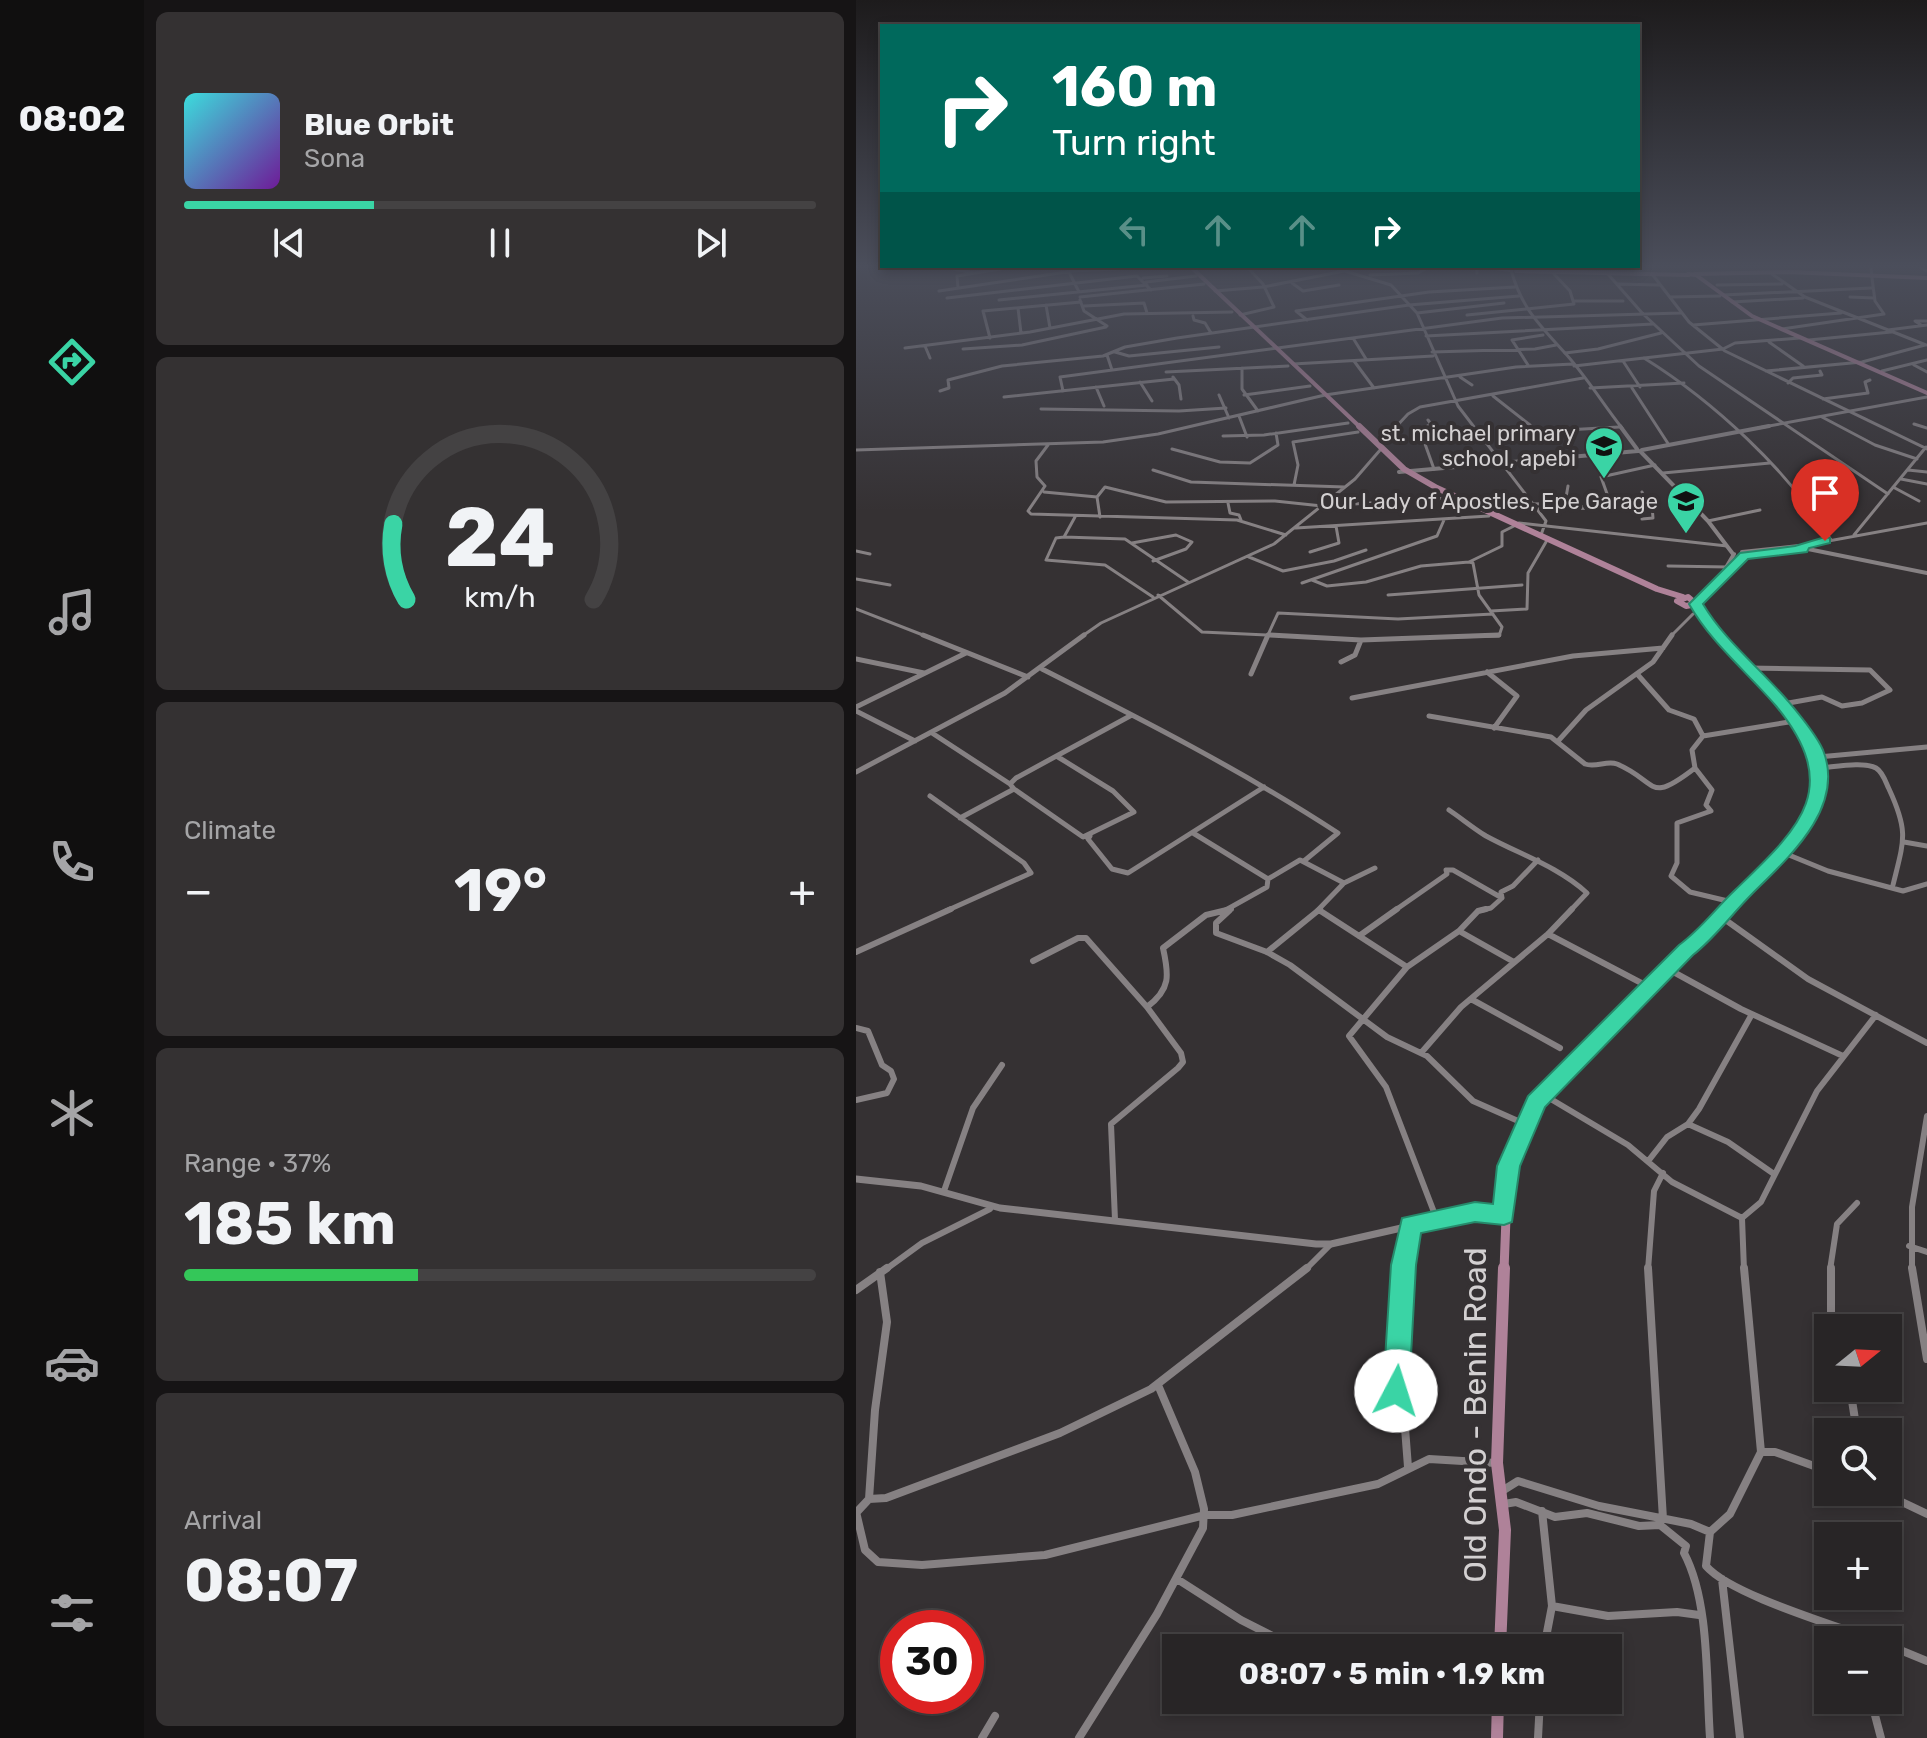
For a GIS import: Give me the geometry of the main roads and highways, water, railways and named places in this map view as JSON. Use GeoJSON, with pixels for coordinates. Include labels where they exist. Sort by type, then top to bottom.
{"type":"FeatureCollection","features":[{"type":"Feature","properties":{"kind":"main road"},"geometry":{"type":"LineString","coordinates":[[1273,349],[1404,472],[1449,498],[1541,535],[1657,589],[1681,601],[1707,623]]}},
{"type":"Feature","properties":{"kind":"main road"},"geometry":{"type":"LineString","coordinates":[[1828,349],[1926,395]]}},
{"type":"Feature","properties":{"kind":"main road"},"geometry":{"type":"LineString","coordinates":[[1831,349],[1882,371],[1926,395]]}},
{"type":"Feature","properties":{"kind":"main road"},"geometry":{"type":"LineString","coordinates":[[1290,365],[1379,449]]}},
{"type":"Feature","properties":{"kind":"main road"},"geometry":{"type":"LineString","coordinates":[[1404,472],[1546,542],[1681,601],[1695,602],[1707,623]]}},
{"type":"Feature","properties":{"kind":"main road","name":"Old Ondo - Benin Road"},"geometry":{"type":"LineString","coordinates":[[1500,1634],[1503,1504],[1497,1463],[1508,1166],[1525,1124],[1543,1094],[1667,969],[1709,933],[1719,915],[1784,853],[1816,804],[1819,763],[1795,721],[1707,623]]}},
{"type":"Feature","properties":{"kind":"main road"},"geometry":{"type":"LineString","coordinates":[[1497,1738],[1498,1714]]}},
{"type":"Feature","properties":{"kind":"place","name":"st. michael primary school, apebi"},"geometry":{"type":"Point","coordinates":[1604,480]}},
{"type":"Feature","properties":{"kind":"place","name":"Our Lady of Apostles, Epe Garage"},"geometry":{"type":"Point","coordinates":[1686,535]}}]}
